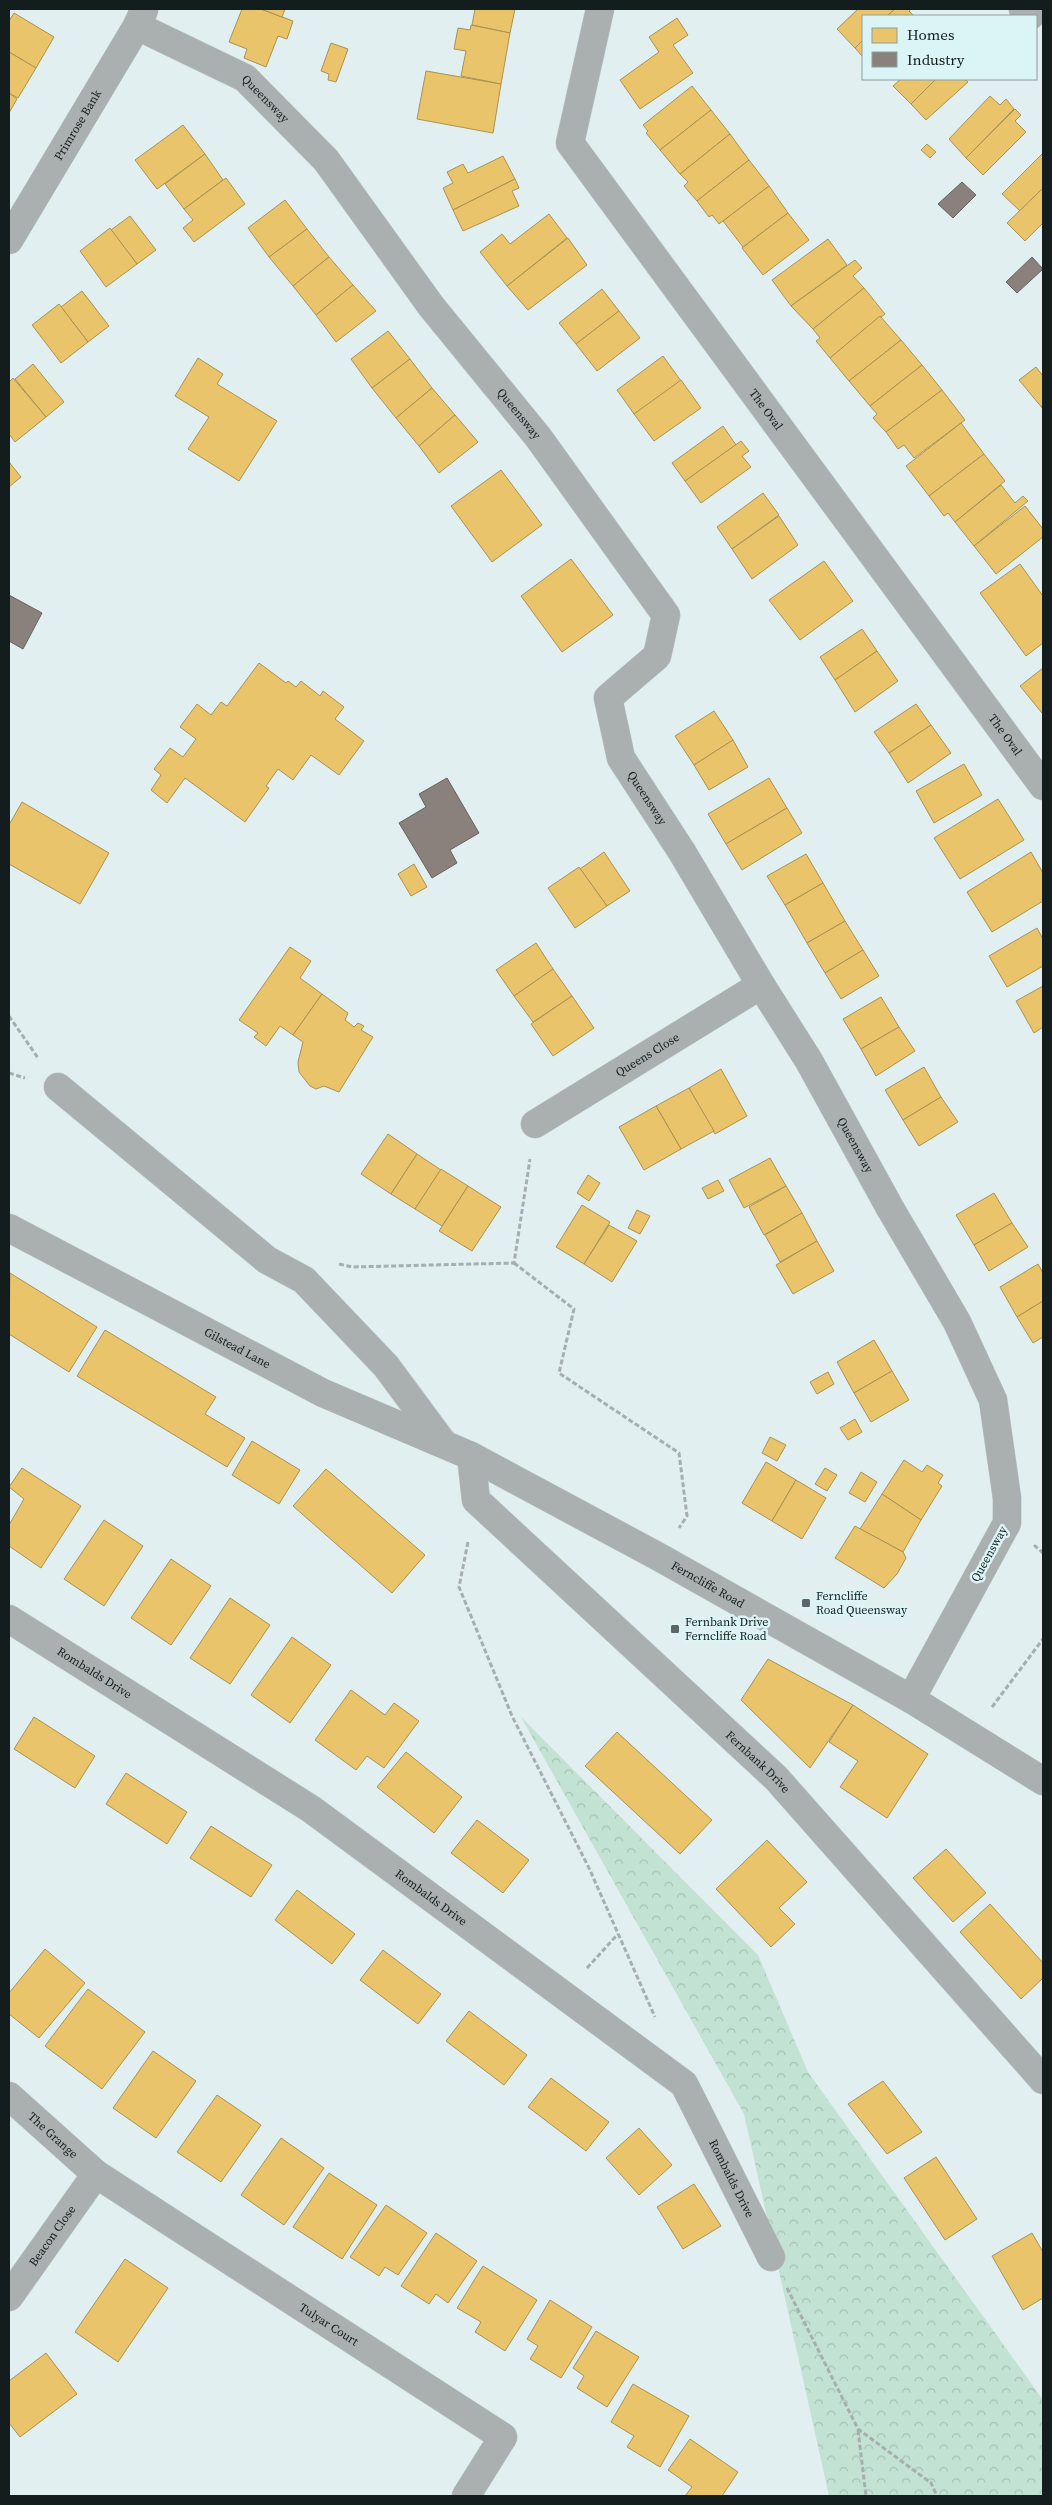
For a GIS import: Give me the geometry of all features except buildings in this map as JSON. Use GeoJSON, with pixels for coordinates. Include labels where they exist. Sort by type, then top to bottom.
{"type":"FeatureCollection","features":[{"type":"Feature","properties":{"kind":"street","name":"The Oval"},"geometry":{"type":"LineString","coordinates":[[600,9],[570,143],[1043,786]]}},
{"type":"Feature","properties":{"kind":"street","name":"Primrose Bank"},"geometry":{"type":"LineString","coordinates":[[9,240],[141,17]]}},
{"type":"Feature","properties":{"kind":"street","name":"Queensway"},"geometry":{"type":"LineString","coordinates":[[141,17],[245,78],[326,160],[431,306],[538,436],[666,614],[657,656],[608,698],[621,758],[682,852],[761,985],[809,1061],[890,1208],[957,1322],[993,1400],[1007,1498],[1007,1523],[911,1699]]}},
{"type":"Feature","properties":{"kind":"street","name":"Queens Close"},"geometry":{"type":"LineString","coordinates":[[535,1124],[761,985]]}},
{"type":"Feature","properties":{"kind":"street"},"geometry":{"type":"LineString","coordinates":[[58,1087],[267,1260],[304,1280],[386,1366],[444,1444]]}},
{"type":"Feature","properties":{"kind":"street","name":"Gilstead Lane"},"geometry":{"type":"LineString","coordinates":[[9,1228],[323,1393],[471,1456]]}},
{"type":"Feature","properties":{"kind":"street","name":"Ferncliffe Road"},"geometry":{"type":"LineString","coordinates":[[471,1456],[659,1557],[911,1699],[1043,1781]]}},
{"type":"Feature","properties":{"kind":"street"},"geometry":{"type":"LineString","coordinates":[[471,1456],[476,1500]]}},
{"type":"Feature","properties":{"kind":"street","name":"Fernbank Drive"},"geometry":{"type":"LineString","coordinates":[[476,1500],[776,1778],[1043,2080]]}},
{"type":"Feature","properties":{"kind":"street","name":"Rombalds Drive"},"geometry":{"type":"LineString","coordinates":[[9,1619],[311,1809],[684,2084],[771,2257]]}},
{"type":"Feature","properties":{"kind":"street","name":"The Grange"},"geometry":{"type":"LineString","coordinates":[[9,2096],[96,2174]]}},
{"type":"Feature","properties":{"kind":"street","name":"Beacon Close"},"geometry":{"type":"LineString","coordinates":[[9,2296],[96,2174]]}},
{"type":"Feature","properties":{"kind":"street","name":"Tulyar Court"},"geometry":{"type":"LineString","coordinates":[[96,2174],[503,2437],[466,2496]]}},
{"type":"Feature","properties":{"kind":"path"},"geometry":{"type":"LineString","coordinates":[[514,1263],[535,1124]]}},
{"type":"Feature","properties":{"kind":"path"},"geometry":{"type":"LineString","coordinates":[[290,1271],[304,1257],[352,1267],[514,1263],[574,1309],[560,1373],[679,1453],[687,1516],[659,1557]]}},
{"type":"Feature","properties":{"kind":"path"},"geometry":{"type":"LineString","coordinates":[[476,1500],[459,1587],[512,1716],[589,1868],[657,2022]]}},
{"type":"Feature","properties":{"kind":"path"},"geometry":{"type":"LineString","coordinates":[[970,1735],[1043,1639]]}},
{"type":"Feature","properties":{"kind":"path"},"geometry":{"type":"LineString","coordinates":[[563,1995],[618,1934]]}},
{"type":"Feature","properties":{"kind":"path"},"geometry":{"type":"LineString","coordinates":[[771,2257],[858,2429],[866,2496]]}},
{"type":"Feature","properties":{"kind":"path"},"geometry":{"type":"LineString","coordinates":[[858,2429],[931,2483],[937,2496]]}},
{"type":"Feature","properties":{"kind":"green space"},"geometry":{"type":"Polygon","coordinates":[[[521,1717],[758,1955],[808,2072],[1043,2400],[1043,2496],[829,2496],[744,2114],[521,1717]]]}},
{"type":"Feature","properties":{"kind":"place","name":"Ferncliffe Road Queensway"},"geometry":{"type":"Point","coordinates":[806,1603]}},
{"type":"Feature","properties":{"kind":"place","name":"Fernbank Drive Ferncliffe Road"},"geometry":{"type":"Point","coordinates":[675,1629]}}]}
